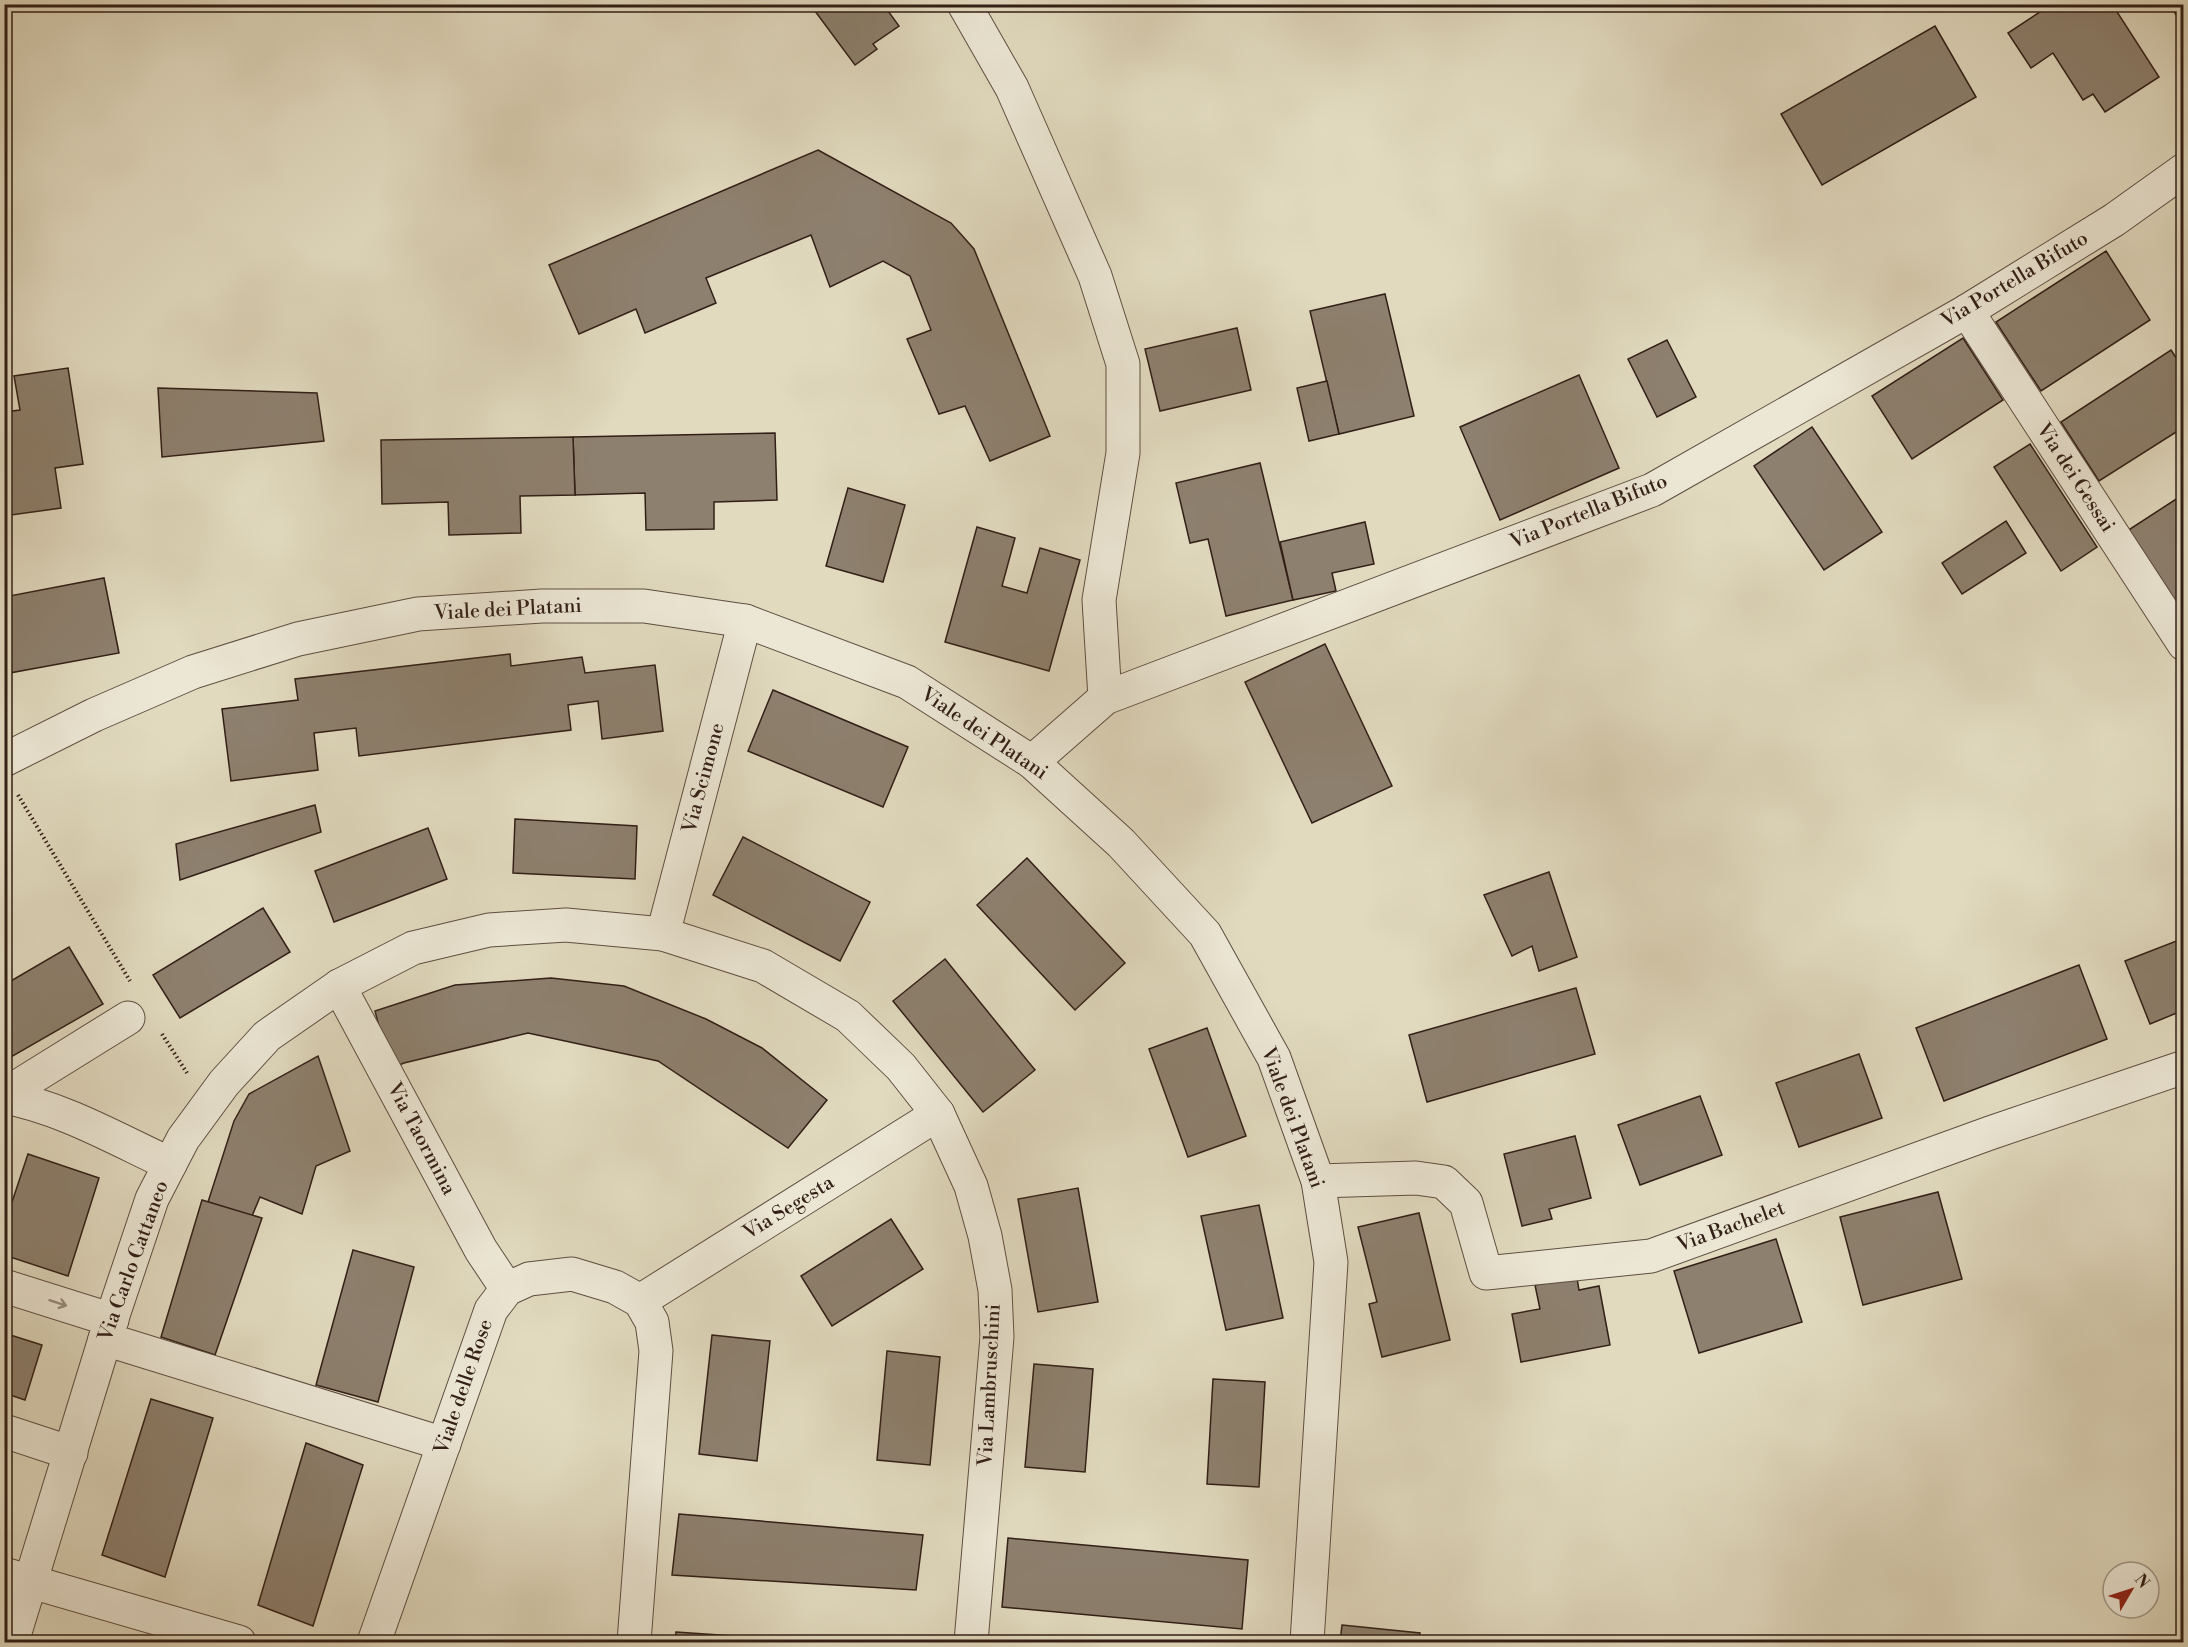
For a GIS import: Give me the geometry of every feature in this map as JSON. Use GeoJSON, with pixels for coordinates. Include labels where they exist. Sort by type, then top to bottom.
{"type":"FeatureCollection","features":[{"type":"Feature","properties":{"kind":"street"},"geometry":{"type":"LineString","coordinates":[[964,4],[1017,98],[1095,276],[1123,364],[1123,453],[1099,600],[1105,698]]}},
{"type":"Feature","properties":{"kind":"street","name":"Via Portella Bifuto"},"geometry":{"type":"LineString","coordinates":[[1032,762],[1105,698],[1652,490],[1967,311],[2114,220],[2184,170]]}},
{"type":"Feature","properties":{"kind":"street","name":"Via dei Gessai"},"geometry":{"type":"LineString","coordinates":[[1967,311],[2184,644]]}},
{"type":"Feature","properties":{"kind":"street","name":"Viale dei Platani"},"geometry":{"type":"LineString","coordinates":[[9,774],[94,716],[193,672],[298,639],[418,614],[542,606],[644,606],[745,621],[908,682],[1032,762],[1121,843],[1205,934],[1274,1058],[1318,1181],[1331,1262],[1307,1642]]}},
{"type":"Feature","properties":{"kind":"street","name":"Via Scimone"},"geometry":{"type":"LineString","coordinates":[[663,934],[745,621]]}},
{"type":"Feature","properties":{"kind":"street","name":"Via Carlo Cattaneo"},"geometry":{"type":"LineString","coordinates":[[12,1642],[18,1578],[71,1453],[152,1199],[183,1139],[224,1083],[267,1036],[339,986],[413,948],[489,930],[566,925],[663,934]]}},
{"type":"Feature","properties":{"kind":"street","name":"Via Lambruschini"},"geometry":{"type":"LineString","coordinates":[[663,934],[763,966],[848,1016],[901,1067],[938,1114],[971,1186],[985,1236],[995,1290],[997,1337],[970,1642]]}},
{"type":"Feature","properties":{"kind":"street","name":"Via Taormina"},"geometry":{"type":"LineString","coordinates":[[339,986],[481,1250],[507,1289]]}},
{"type":"Feature","properties":{"kind":"street"},"geometry":{"type":"LineString","coordinates":[[4,1096],[128,1018]]}},
{"type":"Feature","properties":{"kind":"street","name":"Via Bachelet"},"geometry":{"type":"LineString","coordinates":[[1318,1181],[1416,1178],[1444,1182],[1466,1203],[1486,1273],[1651,1256],[1990,1133],[2184,1067]]}},
{"type":"Feature","properties":{"kind":"street"},"geometry":{"type":"LineString","coordinates":[[4,1096],[26,1101],[63,1115],[170,1164]]}},
{"type":"Feature","properties":{"kind":"street","name":"Via Segesta"},"geometry":{"type":"LineString","coordinates":[[640,1301],[938,1114]]}},
{"type":"Feature","properties":{"kind":"street"},"geometry":{"type":"LineString","coordinates":[[507,1289],[529,1279],[572,1274],[615,1287],[640,1301],[652,1322],[656,1351],[634,1642]]}},
{"type":"Feature","properties":{"kind":"street"},"geometry":{"type":"LineString","coordinates":[[4,1286],[109,1330],[444,1444]]}},
{"type":"Feature","properties":{"kind":"street","name":"Viale delle Rose"},"geometry":{"type":"LineString","coordinates":[[374,1642],[491,1310],[507,1289]]}},
{"type":"Feature","properties":{"kind":"street"},"geometry":{"type":"LineString","coordinates":[[4,1431],[71,1453]]}},
{"type":"Feature","properties":{"kind":"street"},"geometry":{"type":"LineString","coordinates":[[18,1578],[239,1642]]}},
{"type":"Feature","properties":{"kind":"path"},"geometry":{"type":"LineString","coordinates":[[9,774],[132,984]]}},
{"type":"Feature","properties":{"kind":"path"},"geometry":{"type":"LineString","coordinates":[[162,1034],[180,1064],[211,1101]]}},
{"type":"Feature","properties":{"kind":"building"},"geometry":{"type":"Polygon","coordinates":[[[815,4],[883,4],[899,26],[873,44],[877,49],[855,65],[812,7],[815,4]]]}},
{"type":"Feature","properties":{"kind":"building"},"geometry":{"type":"Polygon","coordinates":[[[2052,4],[2112,4],[2159,77],[2105,112],[2093,94],[2083,100],[2053,53],[2031,68],[2008,33],[2052,4]]]}},
{"type":"Feature","properties":{"kind":"building"},"geometry":{"type":"Polygon","coordinates":[[[2169,4],[2184,4],[2184,27],[2169,4]]]}},
{"type":"Feature","properties":{"kind":"building"},"geometry":{"type":"Polygon","coordinates":[[[1935,26],[1976,97],[1822,185],[1781,114],[1935,26]]]}},
{"type":"Feature","properties":{"kind":"building"},"geometry":{"type":"Polygon","coordinates":[[[818,150],[951,223],[974,249],[1050,436],[990,461],[965,406],[939,414],[907,339],[931,330],[910,276],[883,261],[830,287],[811,235],[706,278],[716,303],[645,333],[636,309],[579,334],[549,265],[818,150]]]}},
{"type":"Feature","properties":{"kind":"building"},"geometry":{"type":"Polygon","coordinates":[[[2106,251],[2150,320],[2041,391],[1996,322],[2106,251]]]}},
{"type":"Feature","properties":{"kind":"building"},"geometry":{"type":"Polygon","coordinates":[[[1385,294],[1414,416],[1339,434],[1310,311],[1385,294]]]}},
{"type":"Feature","properties":{"kind":"building"},"geometry":{"type":"Polygon","coordinates":[[[1237,328],[1251,390],[1160,411],[1145,349],[1237,328]]]}},
{"type":"Feature","properties":{"kind":"building"},"geometry":{"type":"Polygon","coordinates":[[[1963,338],[2003,400],[1912,459],[1872,396],[1963,338]]]}},
{"type":"Feature","properties":{"kind":"building"},"geometry":{"type":"Polygon","coordinates":[[[1667,340],[1696,397],[1657,417],[1628,359],[1667,340]]]}},
{"type":"Feature","properties":{"kind":"building"},"geometry":{"type":"Polygon","coordinates":[[[2171,350],[2184,370],[2184,427],[2099,481],[2061,422],[2171,350]]]}},
{"type":"Feature","properties":{"kind":"building"},"geometry":{"type":"Polygon","coordinates":[[[68,368],[83,464],[55,468],[61,508],[4,516],[4,412],[20,410],[14,376],[68,368]]]}},
{"type":"Feature","properties":{"kind":"building"},"geometry":{"type":"Polygon","coordinates":[[[1579,375],[1619,468],[1500,520],[1460,427],[1579,375]]]}},
{"type":"Feature","properties":{"kind":"building"},"geometry":{"type":"Polygon","coordinates":[[[1327,381],[1339,434],[1309,441],[1297,388],[1327,381]]]}},
{"type":"Feature","properties":{"kind":"building"},"geometry":{"type":"Polygon","coordinates":[[[158,388],[317,393],[324,441],[162,457],[158,388]]]}},
{"type":"Feature","properties":{"kind":"building"},"geometry":{"type":"Polygon","coordinates":[[[1812,427],[1882,532],[1824,570],[1754,466],[1812,427]]]}},
{"type":"Feature","properties":{"kind":"building"},"geometry":{"type":"Polygon","coordinates":[[[775,433],[777,500],[714,502],[714,529],[646,530],[645,493],[575,495],[573,437],[775,433]]]}},
{"type":"Feature","properties":{"kind":"building"},"geometry":{"type":"Polygon","coordinates":[[[573,437],[575,495],[520,496],[521,533],[449,535],[448,502],[382,504],[381,440],[573,437]]]}},
{"type":"Feature","properties":{"kind":"building"},"geometry":{"type":"Polygon","coordinates":[[[2030,444],[2097,547],[2061,571],[1994,467],[2030,444]]]}},
{"type":"Feature","properties":{"kind":"building"},"geometry":{"type":"Polygon","coordinates":[[[1260,463],[1293,600],[1226,616],[1208,539],[1190,543],[1176,483],[1260,463]]]}},
{"type":"Feature","properties":{"kind":"building"},"geometry":{"type":"Polygon","coordinates":[[[848,488],[905,505],[883,582],[826,566],[848,488]]]}},
{"type":"Feature","properties":{"kind":"building"},"geometry":{"type":"Polygon","coordinates":[[[2184,494],[2184,598],[2175,604],[2127,531],[2184,494]]]}},
{"type":"Feature","properties":{"kind":"building"},"geometry":{"type":"Polygon","coordinates":[[[2006,521],[2026,553],[1962,594],[1942,563],[2006,521]]]}},
{"type":"Feature","properties":{"kind":"building"},"geometry":{"type":"Polygon","coordinates":[[[1365,522],[1374,564],[1332,573],[1336,591],[1293,600],[1280,542],[1365,522]]]}},
{"type":"Feature","properties":{"kind":"building"},"geometry":{"type":"Polygon","coordinates":[[[977,527],[1015,538],[1002,586],[1027,593],[1040,548],[1080,560],[1049,671],[945,642],[977,527]]]}},
{"type":"Feature","properties":{"kind":"building"},"geometry":{"type":"Polygon","coordinates":[[[104,578],[119,653],[4,674],[4,597],[104,578]]]}},
{"type":"Feature","properties":{"kind":"building"},"geometry":{"type":"Polygon","coordinates":[[[1325,644],[1392,786],[1312,823],[1245,682],[1325,644]]]}},
{"type":"Feature","properties":{"kind":"building"},"geometry":{"type":"Polygon","coordinates":[[[510,654],[511,666],[582,657],[585,673],[655,665],[663,731],[602,739],[598,701],[568,705],[571,730],[359,756],[356,728],[314,733],[318,770],[231,781],[222,709],[298,700],[295,679],[510,654]]]}},
{"type":"Feature","properties":{"kind":"building"},"geometry":{"type":"Polygon","coordinates":[[[773,690],[908,747],[883,807],[748,751],[773,690]]]}},
{"type":"Feature","properties":{"kind":"building"},"geometry":{"type":"Polygon","coordinates":[[[315,805],[321,832],[180,880],[176,844],[315,805]]]}},
{"type":"Feature","properties":{"kind":"building"},"geometry":{"type":"Polygon","coordinates":[[[515,819],[637,826],[635,879],[513,873],[515,819]]]}},
{"type":"Feature","properties":{"kind":"building"},"geometry":{"type":"Polygon","coordinates":[[[428,828],[447,879],[334,922],[315,871],[428,828]]]}},
{"type":"Feature","properties":{"kind":"building"},"geometry":{"type":"Polygon","coordinates":[[[743,837],[870,902],[840,961],[713,895],[743,837]]]}},
{"type":"Feature","properties":{"kind":"building"},"geometry":{"type":"Polygon","coordinates":[[[1027,858],[1125,963],[1075,1010],[977,905],[1027,858]]]}},
{"type":"Feature","properties":{"kind":"building"},"geometry":{"type":"Polygon","coordinates":[[[1549,872],[1577,957],[1539,971],[1532,946],[1512,956],[1484,895],[1549,872]]]}},
{"type":"Feature","properties":{"kind":"building"},"geometry":{"type":"Polygon","coordinates":[[[263,908],[290,952],[180,1018],[153,975],[263,908]]]}},
{"type":"Feature","properties":{"kind":"building"},"geometry":{"type":"Polygon","coordinates":[[[2184,938],[2184,1010],[2150,1024],[2125,961],[2184,938]]]}},
{"type":"Feature","properties":{"kind":"building"},"geometry":{"type":"Polygon","coordinates":[[[69,947],[103,1004],[4,1061],[4,985],[69,947]]]}},
{"type":"Feature","properties":{"kind":"building"},"geometry":{"type":"Polygon","coordinates":[[[945,959],[1035,1070],[983,1112],[893,1001],[945,959]]]}},
{"type":"Feature","properties":{"kind":"building"},"geometry":{"type":"Polygon","coordinates":[[[2079,965],[2107,1039],[1944,1101],[1916,1028],[2079,965]]]}},
{"type":"Feature","properties":{"kind":"building"},"geometry":{"type":"Polygon","coordinates":[[[551,978],[624,986],[706,1019],[762,1048],[827,1100],[788,1148],[658,1061],[528,1033],[404,1063],[390,1069],[375,1011],[455,985],[551,978]]]}},
{"type":"Feature","properties":{"kind":"building"},"geometry":{"type":"Polygon","coordinates":[[[1576,988],[1595,1054],[1427,1102],[1409,1035],[1576,988]]]}},
{"type":"Feature","properties":{"kind":"building"},"geometry":{"type":"Polygon","coordinates":[[[1207,1028],[1246,1136],[1188,1157],[1149,1049],[1207,1028]]]}},
{"type":"Feature","properties":{"kind":"building"},"geometry":{"type":"Polygon","coordinates":[[[1859,1054],[1882,1118],[1799,1147],[1776,1083],[1859,1054]]]}},
{"type":"Feature","properties":{"kind":"building"},"geometry":{"type":"Polygon","coordinates":[[[318,1056],[350,1151],[316,1166],[302,1214],[260,1197],[252,1216],[208,1202],[234,1121],[249,1094],[318,1056]]]}},
{"type":"Feature","properties":{"kind":"building"},"geometry":{"type":"Polygon","coordinates":[[[1700,1096],[1722,1155],[1640,1185],[1618,1125],[1700,1096]]]}},
{"type":"Feature","properties":{"kind":"building"},"geometry":{"type":"Polygon","coordinates":[[[1575,1136],[1591,1198],[1549,1209],[1552,1219],[1522,1226],[1504,1154],[1575,1136]]]}},
{"type":"Feature","properties":{"kind":"building"},"geometry":{"type":"Polygon","coordinates":[[[28,1154],[99,1178],[68,1276],[4,1255],[4,1226],[28,1154]]]}},
{"type":"Feature","properties":{"kind":"building"},"geometry":{"type":"Polygon","coordinates":[[[1078,1188],[1098,1302],[1038,1312],[1018,1199],[1078,1188]]]}},
{"type":"Feature","properties":{"kind":"building"},"geometry":{"type":"Polygon","coordinates":[[[1938,1192],[1962,1279],[1863,1305],[1840,1217],[1938,1192]]]}},
{"type":"Feature","properties":{"kind":"building"},"geometry":{"type":"Polygon","coordinates":[[[202,1200],[262,1218],[215,1355],[161,1337],[202,1200]]]}},
{"type":"Feature","properties":{"kind":"building"},"geometry":{"type":"Polygon","coordinates":[[[1259,1205],[1283,1318],[1226,1330],[1201,1216],[1259,1205]]]}},
{"type":"Feature","properties":{"kind":"building"},"geometry":{"type":"Polygon","coordinates":[[[1419,1213],[1450,1340],[1382,1357],[1369,1304],[1377,1302],[1358,1227],[1419,1213]]]}},
{"type":"Feature","properties":{"kind":"building"},"geometry":{"type":"Polygon","coordinates":[[[891,1219],[923,1269],[832,1326],[801,1276],[891,1219]]]}},
{"type":"Feature","properties":{"kind":"building"},"geometry":{"type":"Polygon","coordinates":[[[1776,1239],[1802,1322],[1699,1353],[1674,1271],[1776,1239]]]}},
{"type":"Feature","properties":{"kind":"building"},"geometry":{"type":"Polygon","coordinates":[[[353,1250],[414,1267],[378,1402],[316,1385],[353,1250]]]}},
{"type":"Feature","properties":{"kind":"building"},"geometry":{"type":"Polygon","coordinates":[[[1577,1278],[1579,1290],[1599,1286],[1610,1345],[1521,1362],[1512,1314],[1540,1309],[1535,1285],[1577,1278]]]}},
{"type":"Feature","properties":{"kind":"building"},"geometry":{"type":"Polygon","coordinates":[[[4,1333],[42,1345],[25,1400],[4,1393],[4,1333]]]}},
{"type":"Feature","properties":{"kind":"building"},"geometry":{"type":"Polygon","coordinates":[[[712,1335],[770,1341],[757,1461],[699,1454],[712,1335]]]}},
{"type":"Feature","properties":{"kind":"building"},"geometry":{"type":"Polygon","coordinates":[[[887,1351],[940,1357],[930,1465],[877,1460],[887,1351]]]}},
{"type":"Feature","properties":{"kind":"building"},"geometry":{"type":"Polygon","coordinates":[[[1034,1364],[1093,1369],[1085,1472],[1025,1467],[1034,1364]]]}},
{"type":"Feature","properties":{"kind":"building"},"geometry":{"type":"Polygon","coordinates":[[[1213,1379],[1265,1382],[1259,1487],[1207,1484],[1213,1379]]]}},
{"type":"Feature","properties":{"kind":"building"},"geometry":{"type":"Polygon","coordinates":[[[151,1399],[213,1418],[165,1577],[102,1555],[151,1399]]]}},
{"type":"Feature","properties":{"kind":"building"},"geometry":{"type":"Polygon","coordinates":[[[306,1443],[363,1465],[313,1626],[258,1605],[306,1443]]]}},
{"type":"Feature","properties":{"kind":"building"},"geometry":{"type":"Polygon","coordinates":[[[679,1514],[923,1535],[916,1590],[672,1575],[679,1514]]]}},
{"type":"Feature","properties":{"kind":"building"},"geometry":{"type":"Polygon","coordinates":[[[1008,1538],[1248,1560],[1242,1629],[1002,1607],[1008,1538]]]}},
{"type":"Feature","properties":{"kind":"building"},"geometry":{"type":"Polygon","coordinates":[[[1342,1625],[1420,1633],[1419,1642],[1340,1642],[1342,1625]]]}},
{"type":"Feature","properties":{"kind":"building"},"geometry":{"type":"Polygon","coordinates":[[[676,1632],[824,1642],[675,1642],[676,1632]]]}}]}
